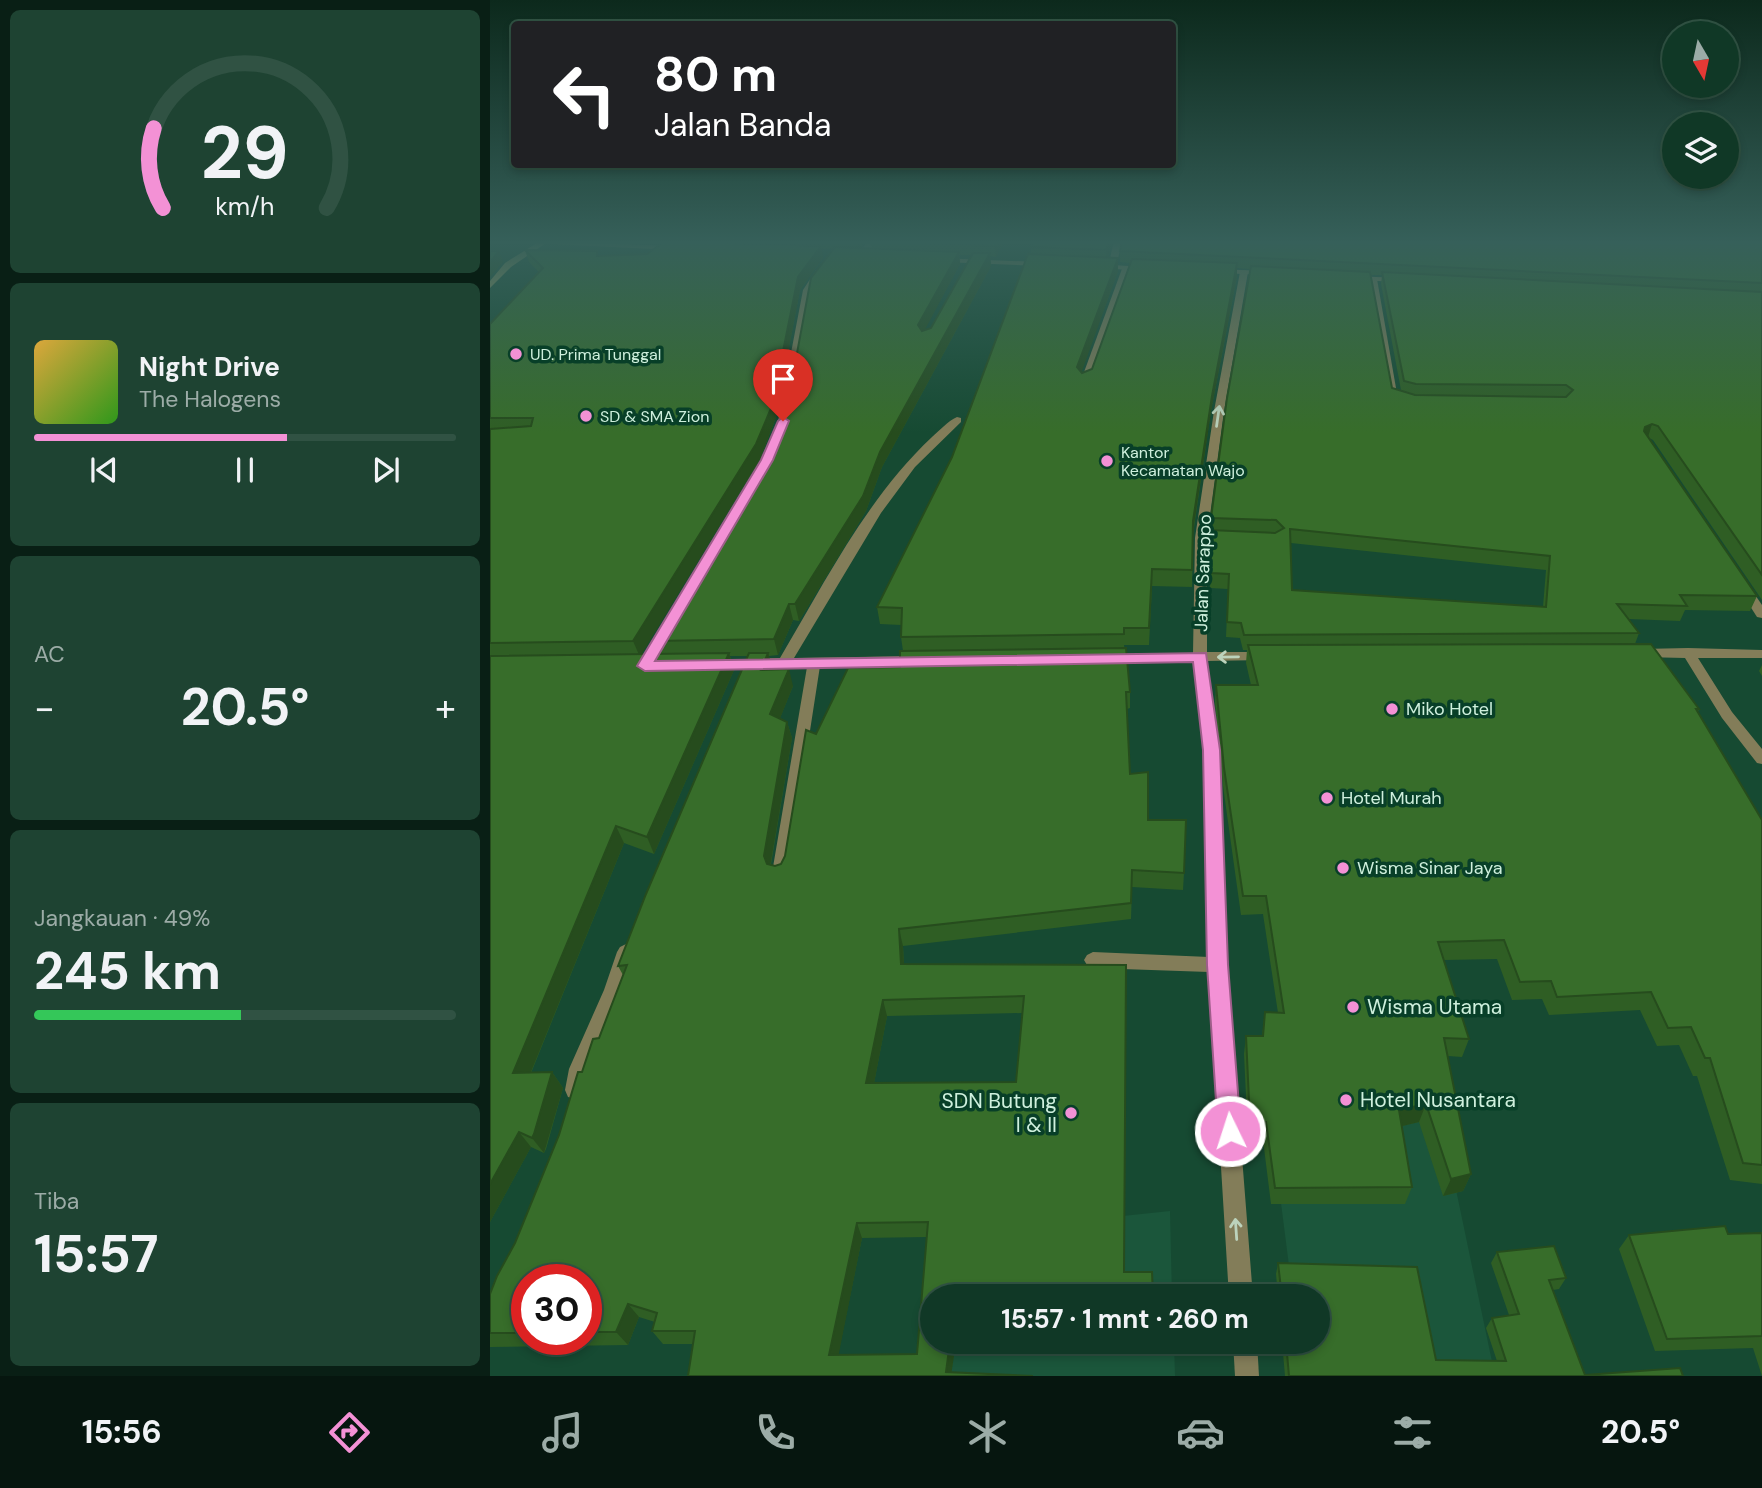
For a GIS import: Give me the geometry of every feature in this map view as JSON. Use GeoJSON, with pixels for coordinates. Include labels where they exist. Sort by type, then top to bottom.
{"type":"FeatureCollection","features":[{"type":"Feature","properties":{"kind":"street"},"geometry":{"type":"LineString","coordinates":[[775,440],[783,421],[804,305]]}},
{"type":"Feature","properties":{"kind":"street"},"geometry":{"type":"LineString","coordinates":[[1085,383],[1113,305]]}},
{"type":"Feature","properties":{"kind":"street","name":"Jalan Sarappo"},"geometry":{"type":"LineString","coordinates":[[1238,305],[1219,411],[1200,657],[1211,750],[1218,965],[1240,1284]]}},
{"type":"Feature","properties":{"kind":"street"},"geometry":{"type":"LineString","coordinates":[[1378,305],[1395,398]]}},
{"type":"Feature","properties":{"kind":"street"},"geometry":{"type":"LineString","coordinates":[[784,663],[839,570],[890,494],[911,466],[957,420]]}},
{"type":"Feature","properties":{"kind":"street"},"geometry":{"type":"LineString","coordinates":[[1739,579],[1762,614]]}},
{"type":"Feature","properties":{"kind":"street"},"geometry":{"type":"LineString","coordinates":[[644,666],[672,618]]}},
{"type":"Feature","properties":{"kind":"street"},"geometry":{"type":"LineString","coordinates":[[1688,652],[1727,715],[1762,759]]}},
{"type":"Feature","properties":{"kind":"street"},"geometry":{"type":"LineString","coordinates":[[1632,653],[1762,654]]}},
{"type":"Feature","properties":{"kind":"street"},"geometry":{"type":"LineString","coordinates":[[1089,658],[1284,656]]}},
{"type":"Feature","properties":{"kind":"street"},"geometry":{"type":"LineString","coordinates":[[696,665],[936,660]]}},
{"type":"Feature","properties":{"kind":"street"},"geometry":{"type":"LineString","coordinates":[[737,688],[747,663]]}},
{"type":"Feature","properties":{"kind":"street"},"geometry":{"type":"LineString","coordinates":[[780,873],[814,663]]}},
{"type":"Feature","properties":{"kind":"street"},"geometry":{"type":"LineString","coordinates":[[570,1109],[579,1069],[613,990],[632,935]]}},
{"type":"Feature","properties":{"kind":"street"},"geometry":{"type":"LineString","coordinates":[[1093,960],[1218,965]]}},
{"type":"Feature","properties":{"kind":"street"},"geometry":{"type":"LineString","coordinates":[[1246,1354],[1247,1376]]}},
{"type":"Feature","properties":{"kind":"shaded area"},"geometry":{"type":"Polygon","coordinates":[[[1441,1118],[1495,1376],[1330,1344],[1330,1284],[1291,1284],[1271,1125],[1441,1118]]]}},
{"type":"Feature","properties":{"kind":"shaded area"},"geometry":{"type":"Polygon","coordinates":[[[1170,1211],[1172,1284],[940,1284],[953,1234],[1170,1211]]]}},
{"type":"Feature","properties":{"kind":"shaded area"},"geometry":{"type":"Polygon","coordinates":[[[927,1354],[1174,1354],[1175,1376],[916,1376],[927,1354]]]}},
{"type":"Feature","properties":{"kind":"building"},"geometry":{"type":"Polygon","coordinates":[[[508,305],[792,305],[772,406],[756,444],[633,641],[490,643],[490,429],[531,426],[533,418],[490,418],[490,324],[508,305]]]}},
{"type":"Feature","properties":{"kind":"building"},"geometry":{"type":"Polygon","coordinates":[[[806,305],[929,305],[918,325],[922,331],[931,328],[944,305],[961,305],[880,452],[863,496],[795,604],[789,604],[774,639],[653,641],[771,446],[787,407],[806,305]]]}},
{"type":"Feature","properties":{"kind":"building"},"geometry":{"type":"Polygon","coordinates":[[[1009,305],[1100,305],[1077,367],[1082,373],[1092,369],[1115,305],[1229,305],[1193,521],[1192,570],[1152,569],[1149,628],[1124,628],[1124,634],[901,637],[902,608],[877,607],[952,457],[1009,305]]]}},
{"type":"Feature","properties":{"kind":"building"},"geometry":{"type":"Polygon","coordinates":[[[1244,305],[1376,305],[1392,388],[1415,395],[1566,397],[1573,390],[1566,385],[1416,384],[1404,381],[1389,305],[1762,305],[1762,575],[1658,426],[1652,424],[1645,427],[1644,431],[1757,596],[1680,595],[1687,606],[1617,604],[1639,633],[1244,635],[1241,623],[1227,622],[1229,574],[1211,573],[1210,530],[1275,533],[1284,528],[1276,520],[1211,518],[1227,398],[1244,305]],[[1290,529],[1292,590],[1546,607],[1550,556],[1290,529]]]}},
{"type":"Feature","properties":{"kind":"building"},"geometry":{"type":"Polygon","coordinates":[[[1651,644],[1699,709],[1696,709],[1762,820],[1762,1165],[1743,1163],[1710,1058],[1705,1058],[1691,1027],[1668,1028],[1651,992],[1557,997],[1551,981],[1520,982],[1504,940],[1438,942],[1469,1039],[1444,1038],[1471,1174],[1451,1179],[1426,1104],[1399,1110],[1412,1187],[1275,1188],[1266,1122],[1250,1122],[1246,1036],[1263,1036],[1265,1012],[1284,1013],[1266,896],[1243,896],[1224,768],[1216,685],[1258,685],[1248,645],[1651,644]]]}},
{"type":"Feature","properties":{"kind":"building"},"geometry":{"type":"Polygon","coordinates":[[[1126,648],[1130,692],[1126,692],[1130,774],[1148,772],[1148,820],[1186,820],[1184,873],[1132,870],[1131,903],[899,929],[901,964],[1126,965],[1124,1272],[1152,1272],[1152,1284],[923,1284],[928,1222],[857,1223],[829,1355],[917,1354],[920,1318],[920,1354],[948,1354],[946,1372],[1033,1376],[688,1376],[695,1331],[652,1331],[657,1313],[628,1304],[616,1332],[602,1332],[602,1264],[511,1264],[511,1333],[490,1333],[490,1294],[515,1243],[559,1135],[578,1072],[582,1072],[593,1039],[599,1038],[627,965],[618,966],[646,894],[749,653],[768,653],[761,670],[789,669],[770,714],[787,722],[764,856],[767,864],[775,866],[781,864],[785,856],[806,730],[816,734],[848,668],[900,667],[900,651],[1126,648]],[[1024,996],[883,1000],[866,1083],[1016,1082],[1024,996]]]}},
{"type":"Feature","properties":{"kind":"building"},"geometry":{"type":"Polygon","coordinates":[[[729,653],[647,837],[616,826],[513,1073],[552,1072],[534,1134],[532,1138],[519,1132],[490,1184],[490,656],[729,653]]]}},
{"type":"Feature","properties":{"kind":"building"},"geometry":{"type":"Polygon","coordinates":[[[1725,1226],[1728,1234],[1762,1233],[1762,1336],[1667,1339],[1629,1235],[1725,1226]]]}},
{"type":"Feature","properties":{"kind":"building"},"geometry":{"type":"Polygon","coordinates":[[[1554,1246],[1566,1278],[1549,1280],[1585,1375],[1680,1368],[1683,1376],[1289,1376],[1287,1354],[1330,1354],[1330,1284],[1280,1284],[1278,1263],[1417,1267],[1436,1360],[1506,1361],[1492,1318],[1519,1314],[1497,1252],[1554,1246]]]}},
{"type":"Feature","properties":{"kind":"place","name":"UD. Prima Tunggal"},"geometry":{"type":"Point","coordinates":[516,354]}},
{"type":"Feature","properties":{"kind":"place","name":"SD & SMA Zion"},"geometry":{"type":"Point","coordinates":[586,416]}},
{"type":"Feature","properties":{"kind":"place","name":"Kantor Kecamatan Wajo"},"geometry":{"type":"Point","coordinates":[1107,461]}},
{"type":"Feature","properties":{"kind":"place","name":"Miko Hotel"},"geometry":{"type":"Point","coordinates":[1392,709]}},
{"type":"Feature","properties":{"kind":"place","name":"Hotel Murah"},"geometry":{"type":"Point","coordinates":[1327,798]}},
{"type":"Feature","properties":{"kind":"place","name":"Wisma Sinar Jaya"},"geometry":{"type":"Point","coordinates":[1343,868]}},
{"type":"Feature","properties":{"kind":"place","name":"Wisma Utama"},"geometry":{"type":"Point","coordinates":[1353,1007]}},
{"type":"Feature","properties":{"kind":"place","name":"Hotel Nusantara"},"geometry":{"type":"Point","coordinates":[1346,1100]}},
{"type":"Feature","properties":{"kind":"place","name":"SDN Butung I & II"},"geometry":{"type":"Point","coordinates":[1071,1113]}},
{"type":"Feature","properties":{"kind":"route"},"geometry":{"type":"LineString","coordinates":[[783,421],[767,460],[713,547],[645,666],[1200,657],[1211,750],[1218,965],[1230,1131]]}}]}
